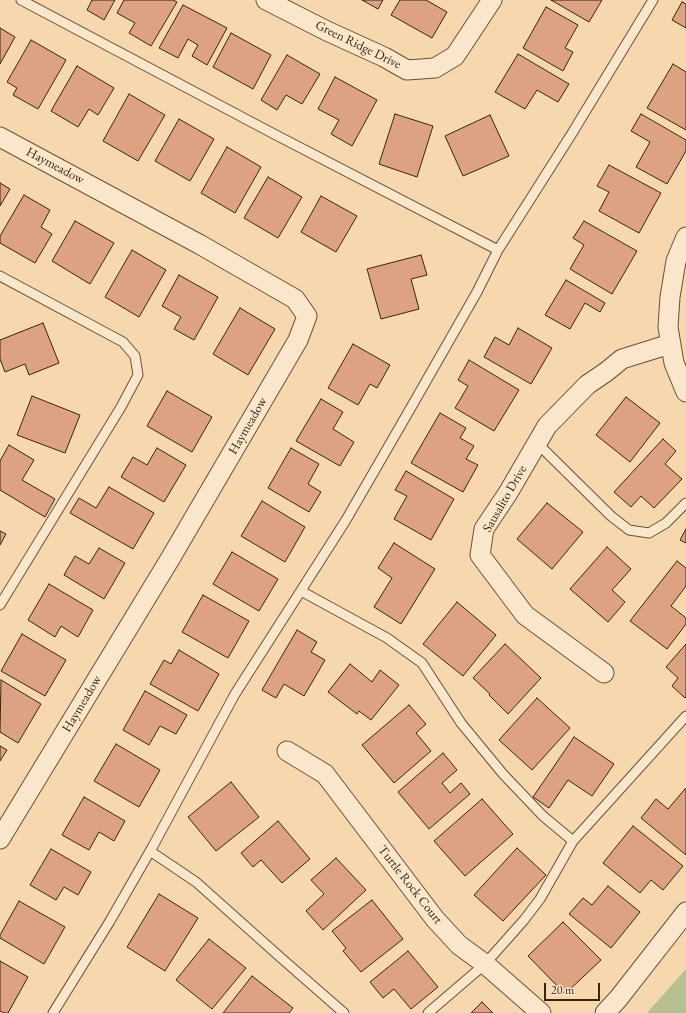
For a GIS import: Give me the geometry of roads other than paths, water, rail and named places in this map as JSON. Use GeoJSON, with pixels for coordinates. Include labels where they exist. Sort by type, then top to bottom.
{"type":"FeatureCollection","features":[{"type":"Feature","properties":{"kind":"street","name":"Green Ridge Drive"},"geometry":{"type":"LineString","coordinates":[[266,0],[327,31],[384,57],[407,70],[435,68],[455,56],[492,0]]}},
{"type":"Feature","properties":{"kind":"street","name":"Haymeadow"},"geometry":{"type":"LineString","coordinates":[[0,137],[200,244],[295,299],[307,316],[298,340],[170,560],[0,839]]}},
{"type":"Feature","properties":{"kind":"street"},"geometry":{"type":"LineString","coordinates":[[686,237],[674,268],[668,326],[674,364],[686,392]]}},
{"type":"Feature","properties":{"kind":"street","name":"Sausalito Drive"},"geometry":{"type":"LineString","coordinates":[[604,673],[525,614],[480,555],[484,529],[508,493],[547,426],[587,385],[622,359],[670,344]]}},
{"type":"Feature","properties":{"kind":"street","name":"Turtle Rock Court"},"geometry":{"type":"LineString","coordinates":[[287,751],[325,774],[435,919],[459,944],[485,964],[541,1013]]}},
{"type":"Feature","properties":{"kind":"street"},"geometry":{"type":"LineString","coordinates":[[605,1013],[618,999],[686,912]]}},
{"type":"Feature","properties":{"kind":"lane"},"geometry":{"type":"LineString","coordinates":[[21,0],[281,138],[498,250]]}},
{"type":"Feature","properties":{"kind":"lane"},"geometry":{"type":"LineString","coordinates":[[53,1013],[110,921],[236,694],[346,520],[477,292],[498,250],[571,135],[653,0]]}},
{"type":"Feature","properties":{"kind":"lane"},"geometry":{"type":"LineString","coordinates":[[0,276],[123,342],[135,356],[138,375],[116,414],[0,605]]}},
{"type":"Feature","properties":{"kind":"lane"},"geometry":{"type":"LineString","coordinates":[[537,444],[611,516],[629,530],[649,533],[666,523],[686,503]]}},
{"type":"Feature","properties":{"kind":"lane"},"geometry":{"type":"LineString","coordinates":[[301,591],[387,638],[422,663],[461,723],[503,774],[543,816],[573,841]]}},
{"type":"Feature","properties":{"kind":"lane"},"geometry":{"type":"LineString","coordinates":[[428,1013],[485,964],[524,920],[540,899],[573,841],[686,716]]}},
{"type":"Feature","properties":{"kind":"lane"},"geometry":{"type":"LineString","coordinates":[[150,851],[196,882],[344,1013]]}}]}
